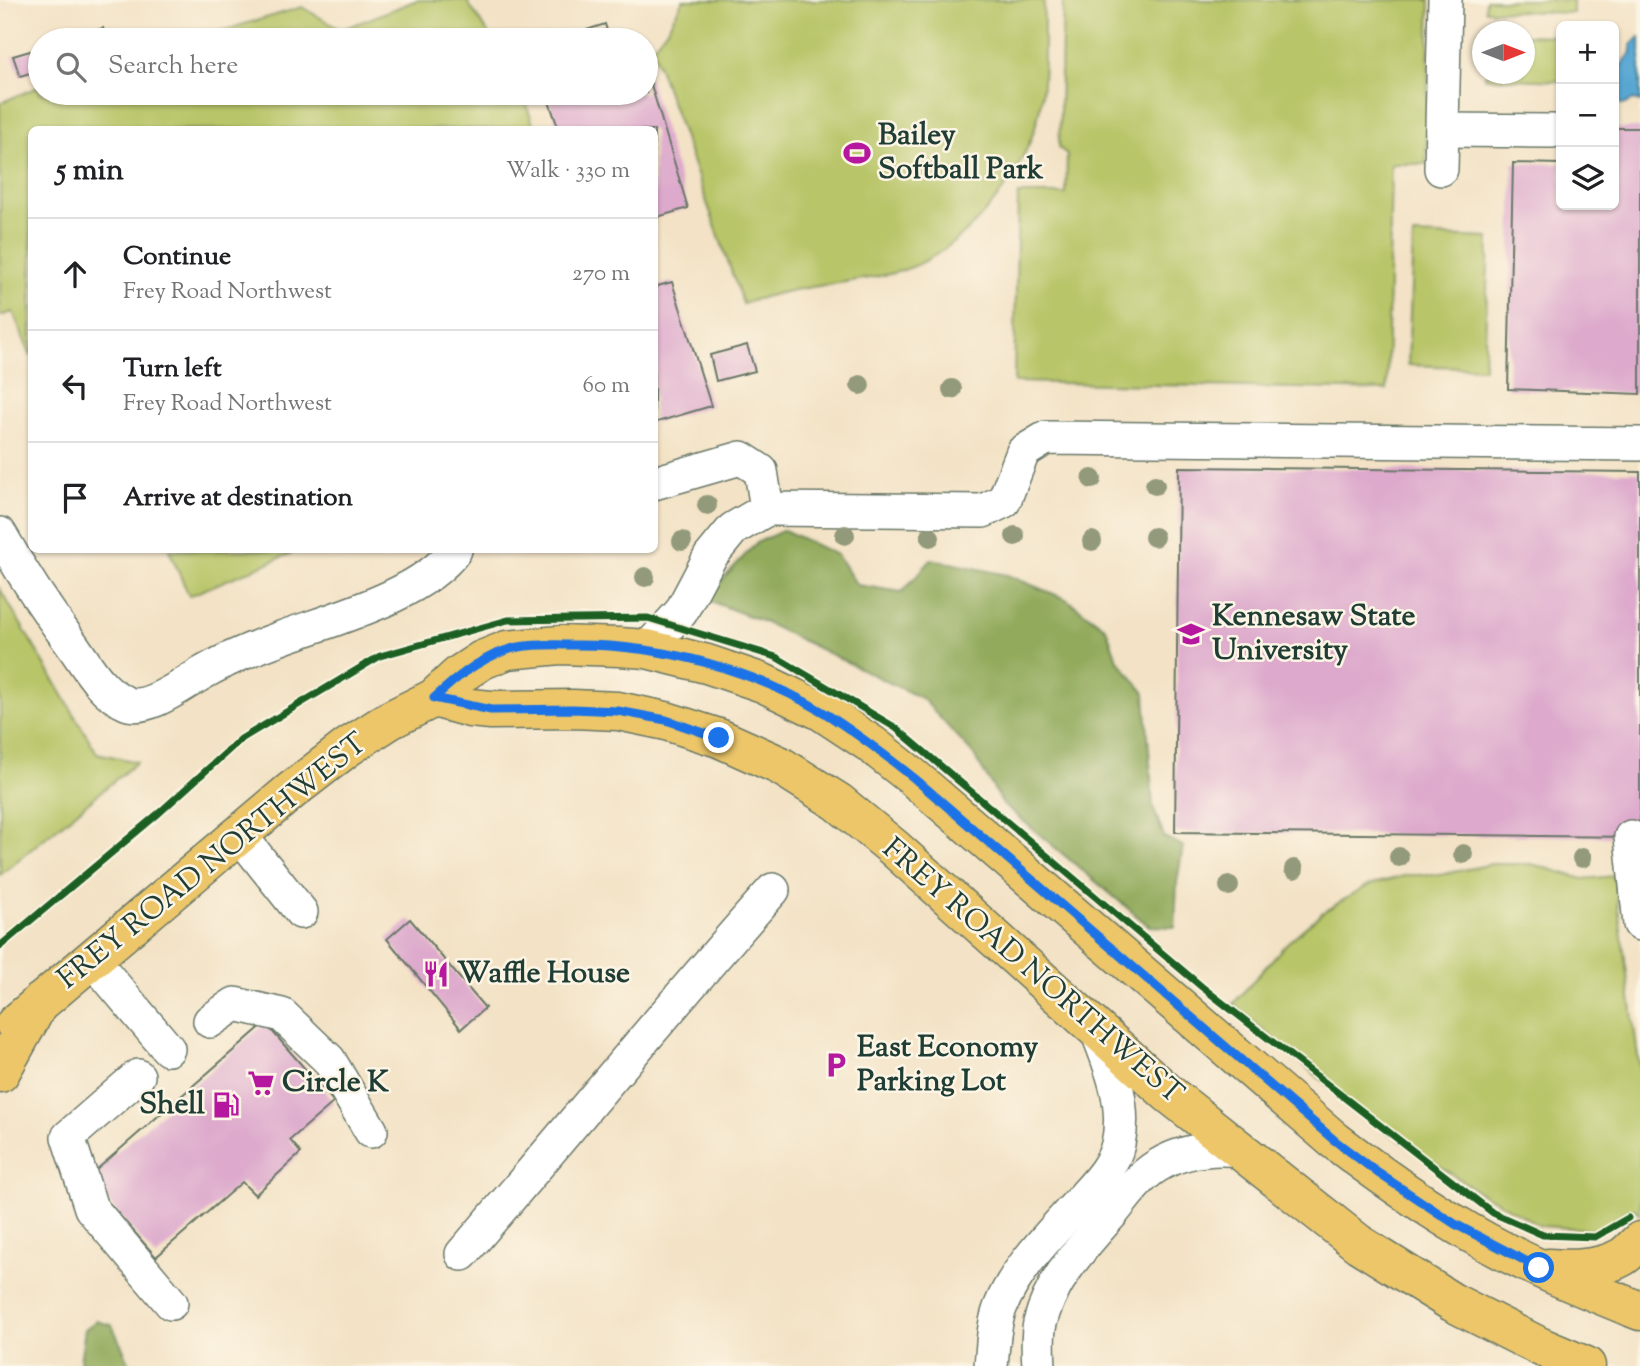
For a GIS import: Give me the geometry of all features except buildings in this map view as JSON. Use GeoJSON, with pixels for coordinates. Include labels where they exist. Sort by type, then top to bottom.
{"type":"FeatureCollection","features":[{"type":"Feature","properties":{"kind":"main road","name":"FREY ROAD NORTHWEST"},"geometry":{"type":"LineString","coordinates":[[0,1037],[239,834],[348,747],[390,720],[434,698],[471,668],[507,650],[560,645],[647,649],[708,664],[764,683],[821,711],[855,733],[914,778],[1334,1140],[1378,1173],[1455,1224],[1539,1268],[1640,1311]]}},
{"type":"Feature","properties":{"kind":"main road","name":"FREY ROAD NORTHWEST"},"geometry":{"type":"LineString","coordinates":[[434,698],[491,710],[618,711],[666,720],[719,738],[779,765],[838,802],[866,825],[1169,1094],[1359,1244],[1440,1295],[1541,1347],[1586,1366]]}},
{"type":"Feature","properties":{"kind":"main road"},"geometry":{"type":"LineString","coordinates":[[0,1017],[39,1003]]}},
{"type":"Feature","properties":{"kind":"main road"},"geometry":{"type":"LineString","coordinates":[[0,1073],[39,1003]]}},
{"type":"Feature","properties":{"kind":"main road"},"geometry":{"type":"LineString","coordinates":[[1539,1268],[1568,1270],[1595,1266],[1622,1257],[1640,1241]]}},
{"type":"Feature","properties":{"kind":"street"},"geometry":{"type":"LineString","coordinates":[[1441,169],[1445,0]]}},
{"type":"Feature","properties":{"kind":"street"},"geometry":{"type":"LineString","coordinates":[[1443,130],[1552,131]]}},
{"type":"Feature","properties":{"kind":"street"},"geometry":{"type":"LineString","coordinates":[[647,649],[681,612],[710,557],[733,529],[767,509],[983,511],[1004,501],[1023,452],[1046,438],[1640,444]]}},
{"type":"Feature","properties":{"kind":"street"},"geometry":{"type":"LineString","coordinates":[[658,482],[741,458],[761,471],[767,509]]}},
{"type":"Feature","properties":{"kind":"street"},"geometry":{"type":"LineString","coordinates":[[0,534],[27,583],[103,688],[129,705],[152,702],[222,663],[277,639],[364,608],[421,581],[453,553]]}},
{"type":"Feature","properties":{"kind":"street"},"geometry":{"type":"LineString","coordinates":[[239,834],[301,912]]}},
{"type":"Feature","properties":{"kind":"street"},"geometry":{"type":"LineString","coordinates":[[1632,837],[1640,924]]}},
{"type":"Feature","properties":{"kind":"street"},"geometry":{"type":"LineString","coordinates":[[463,1254],[692,980],[773,890]]}},
{"type":"Feature","properties":{"kind":"street"},"geometry":{"type":"LineString","coordinates":[[92,959],[168,1049]]}},
{"type":"Feature","properties":{"kind":"street"},"geometry":{"type":"LineString","coordinates":[[210,1021],[235,1004],[282,1015],[329,1060],[371,1131]]}},
{"type":"Feature","properties":{"kind":"street"},"geometry":{"type":"LineString","coordinates":[[991,1366],[994,1332],[1010,1287],[1023,1267],[1100,1177],[1112,1161],[1118,1145],[1119,1098],[1113,1069],[1097,1031]]}},
{"type":"Feature","properties":{"kind":"street"},"geometry":{"type":"LineString","coordinates":[[138,1076],[68,1137],[91,1208],[172,1303]]}},
{"type":"Feature","properties":{"kind":"street"},"geometry":{"type":"LineString","coordinates":[[1039,1366],[1040,1325],[1057,1283],[1073,1259],[1140,1180],[1156,1167],[1195,1151],[1217,1147],[1240,1150]]}},
{"type":"Feature","properties":{"kind":"green space"},"geometry":{"type":"Polygon","coordinates":[[[417,0],[466,0],[485,28],[346,28],[417,0]]]}},
{"type":"Feature","properties":{"kind":"green space","name":"Bailey Softball Park"},"geometry":{"type":"Polygon","coordinates":[[[683,0],[1044,0],[1043,89],[1035,129],[1008,183],[988,209],[942,251],[916,265],[890,274],[797,289],[743,304],[658,65],[658,40],[683,0]]]}},
{"type":"Feature","properties":{"kind":"green space"},"geometry":{"type":"Polygon","coordinates":[[[1063,0],[1430,0],[1426,164],[1391,164],[1387,390],[1014,382],[1018,194],[1066,194],[1067,154],[1059,148],[1063,0]]]}},
{"type":"Feature","properties":{"kind":"green space"},"geometry":{"type":"Polygon","coordinates":[[[1486,0],[1573,0],[1573,13],[1485,10],[1486,0]]]}},
{"type":"Feature","properties":{"kind":"green space"},"geometry":{"type":"Polygon","coordinates":[[[302,7],[338,28],[231,28],[302,7]]]}},
{"type":"Feature","properties":{"kind":"green space"},"geometry":{"type":"Polygon","coordinates":[[[1535,35],[1556,36],[1556,81],[1535,80],[1535,35]]]}},
{"type":"Feature","properties":{"kind":"green space"},"geometry":{"type":"Polygon","coordinates":[[[28,91],[28,105],[526,105],[534,126],[28,126],[28,350],[13,312],[0,316],[0,103],[28,91]]]}},
{"type":"Feature","properties":{"kind":"green space"},"geometry":{"type":"Polygon","coordinates":[[[1413,235],[1489,238],[1484,368],[1408,365],[1413,235]]]}},
{"type":"Feature","properties":{"kind":"green space"},"geometry":{"type":"Polygon","coordinates":[[[784,530],[837,555],[857,585],[902,592],[932,559],[1007,575],[1066,599],[1106,628],[1117,659],[1145,693],[1153,806],[1164,837],[1183,846],[1177,882],[1175,927],[1149,926],[1003,804],[973,754],[923,699],[762,621],[705,599],[756,543],[784,530]]]}},
{"type":"Feature","properties":{"kind":"green space"},"geometry":{"type":"Polygon","coordinates":[[[170,553],[292,553],[189,596],[170,553]]]}},
{"type":"Feature","properties":{"kind":"green space"},"geometry":{"type":"Polygon","coordinates":[[[0,589],[97,753],[137,762],[0,875],[0,589]]]}},
{"type":"Feature","properties":{"kind":"green space"},"geometry":{"type":"Polygon","coordinates":[[[1492,864],[1532,864],[1583,879],[1614,876],[1640,1072],[1640,1214],[1633,1208],[1597,1230],[1541,1226],[1476,1190],[1363,1116],[1233,1004],[1286,944],[1323,912],[1369,885],[1408,875],[1440,875],[1492,864]]]}},
{"type":"Feature","properties":{"kind":"green space"},"geometry":{"type":"Polygon","coordinates":[[[96,1321],[112,1325],[131,1366],[82,1366],[80,1361],[85,1329],[96,1321]]]}},
{"type":"Feature","properties":{"kind":"water"},"geometry":{"type":"Polygon","coordinates":[[[1640,37],[1640,102],[1634,100],[1623,105],[1619,103],[1619,68],[1632,52],[1631,45],[1640,37]]]}},
{"type":"Feature","properties":{"kind":"cycle path"},"geometry":{"type":"LineString","coordinates":[[0,946],[159,813],[241,739],[380,656],[508,620],[648,618],[776,657],[896,728],[1202,987],[1493,1213],[1543,1235],[1595,1237],[1628,1218]]}},
{"type":"Feature","properties":{"kind":"place","name":"Bailey Softball Park"},"geometry":{"type":"Point","coordinates":[857,153]}},
{"type":"Feature","properties":{"kind":"place","name":"Kennesaw State University"},"geometry":{"type":"Point","coordinates":[1191,634]}},
{"type":"Feature","properties":{"kind":"place","name":"Waffle House"},"geometry":{"type":"Point","coordinates":[436,974]}},
{"type":"Feature","properties":{"kind":"place","name":"East Economy Parking Lot"},"geometry":{"type":"Point","coordinates":[836,1065]}},
{"type":"Feature","properties":{"kind":"place","name":"Circle K"},"geometry":{"type":"Point","coordinates":[261,1083]}},
{"type":"Feature","properties":{"kind":"place","name":"Shell"},"geometry":{"type":"Point","coordinates":[226,1105]}},
{"type":"Feature","properties":{"kind":"route"},"geometry":{"type":"LineString","coordinates":[[719,738],[666,720],[618,711],[491,710],[470,708],[434,698],[459,675],[482,660],[507,650],[560,645],[647,649],[680,656],[764,683],[793,696],[847,727],[914,778],[1334,1140],[1455,1224],[1539,1268]]}}]}
